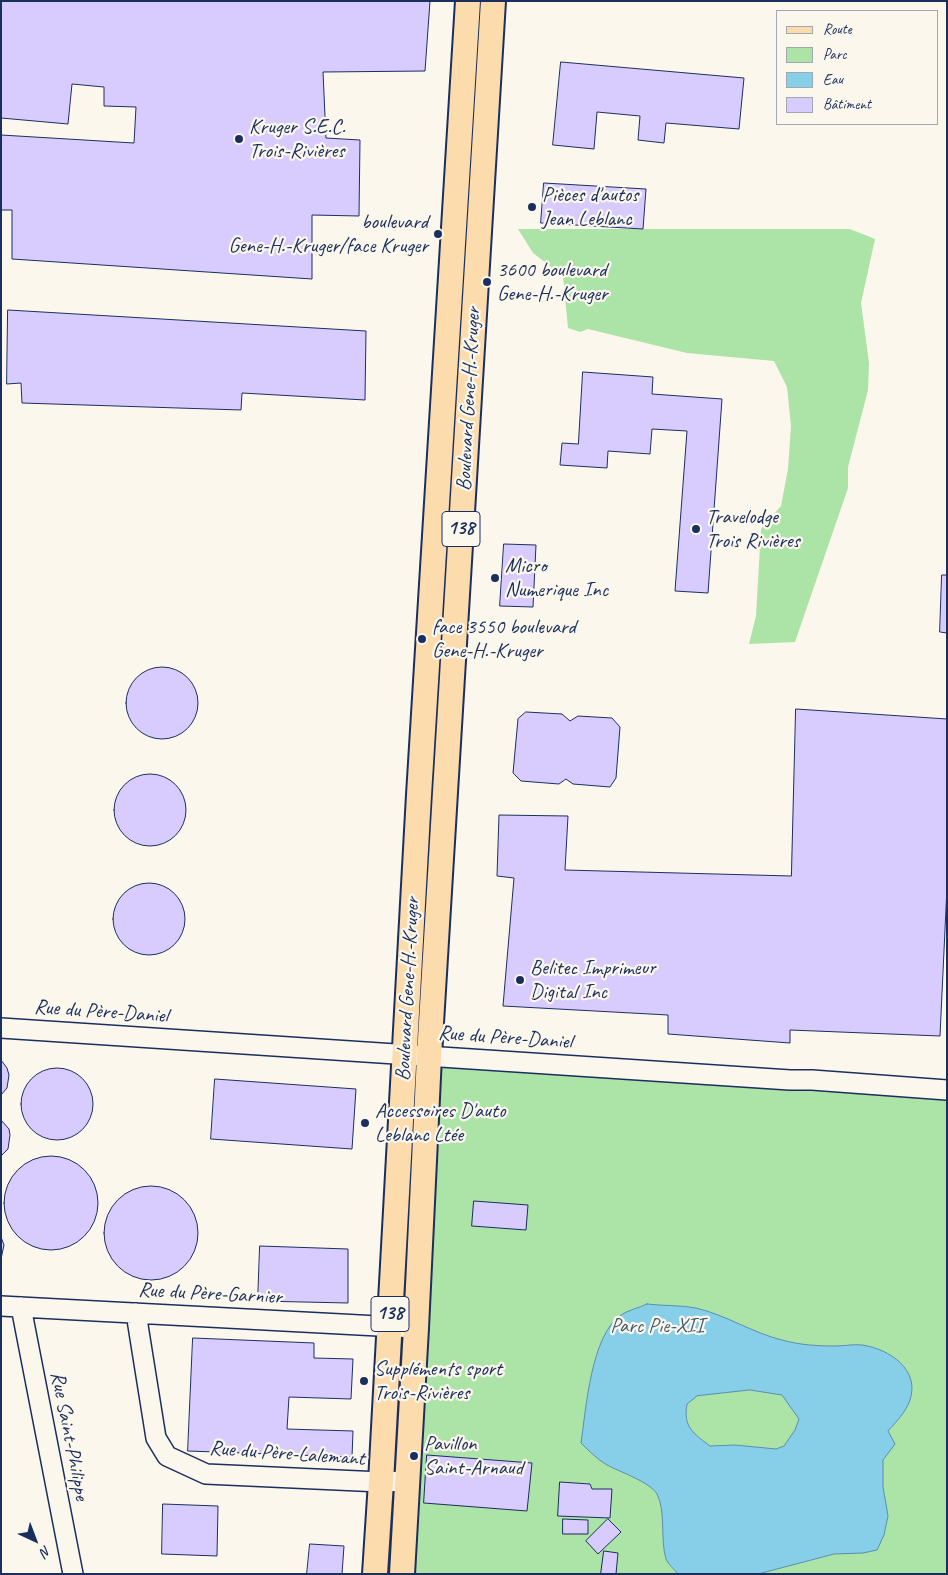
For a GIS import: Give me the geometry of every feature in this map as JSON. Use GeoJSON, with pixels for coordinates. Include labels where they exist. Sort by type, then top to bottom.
{"type":"FeatureCollection","features":[{"type":"Feature","properties":{"kind":"main road","name":"Boulevard Gene-H.-Kruger"},"geometry":{"type":"LineString","coordinates":[[374,1574],[390,1326],[419,794],[468,1]]}},
{"type":"Feature","properties":{"kind":"main road","name":"Boulevard Gene-H.-Kruger"},"geometry":{"type":"LineString","coordinates":[[402,1574],[429,1056],[493,1]]}},
{"type":"Feature","properties":{"kind":"street"},"geometry":{"type":"LineString","coordinates":[[419,794],[445,796]]}},
{"type":"Feature","properties":{"kind":"street","name":"Rue du Père-Daniel"},"geometry":{"type":"LineString","coordinates":[[1,1028],[947,1090]]}},
{"type":"Feature","properties":{"kind":"street","name":"Rue du Père-Garnier"},"geometry":{"type":"LineString","coordinates":[[1,1306],[416,1328]]}},
{"type":"Feature","properties":{"kind":"street","name":"Rue Saint-Philippe"},"geometry":{"type":"LineString","coordinates":[[21,1307],[73,1574]]}},
{"type":"Feature","properties":{"kind":"street","name":"Rue du Père-Lalemant"},"geometry":{"type":"LineString","coordinates":[[136,1313],[156,1438],[167,1456],[206,1474],[406,1482]]}},
{"type":"Feature","properties":{"kind":"green space"},"geometry":{"type":"Polygon","coordinates":[[[518,229],[850,229],[875,239],[861,303],[869,363],[868,390],[848,467],[848,488],[795,642],[749,644],[756,616],[761,529],[781,506],[788,469],[791,426],[787,387],[774,361],[687,353],[588,329],[580,332],[568,328],[563,276],[533,253],[518,229]]]}},
{"type":"Feature","properties":{"kind":"green space","name":"Parc Pie-XII"},"geometry":{"type":"Polygon","coordinates":[[[426,1066],[947,1096],[947,1574],[406,1574],[426,1066]]]}},
{"type":"Feature","properties":{"kind":"water"},"geometry":{"type":"Polygon","coordinates":[[[647,1304],[696,1308],[771,1337],[795,1343],[873,1347],[892,1356],[907,1370],[911,1379],[912,1389],[910,1400],[906,1409],[888,1431],[895,1444],[883,1460],[883,1487],[888,1516],[884,1535],[877,1550],[863,1553],[834,1554],[758,1574],[678,1574],[666,1559],[660,1501],[657,1494],[642,1481],[603,1463],[581,1443],[588,1393],[596,1355],[603,1339],[611,1325],[621,1315],[647,1304]],[[750,1390],[697,1396],[687,1404],[688,1424],[694,1433],[710,1446],[735,1445],[776,1449],[784,1446],[795,1430],[799,1419],[782,1395],[750,1390]]]}},
{"type":"Feature","properties":{"kind":"building","name":"Kruger S.E.C. Trois-Rivières"},"geometry":{"type":"Polygon","coordinates":[[[1,1],[430,1],[425,71],[323,72],[326,138],[360,140],[359,216],[312,215],[312,279],[12,259],[12,210],[1,210],[1,135],[134,143],[136,107],[104,106],[104,87],[72,84],[68,124],[1,118],[1,1]]]}},
{"type":"Feature","properties":{"kind":"building"},"geometry":{"type":"Polygon","coordinates":[[[561,62],[744,78],[739,129],[666,123],[664,143],[638,140],[640,116],[597,112],[594,149],[553,145],[561,62]]]}},
{"type":"Feature","properties":{"kind":"building"},"geometry":{"type":"Polygon","coordinates":[[[544,183],[646,189],[643,229],[541,223],[544,183]]]}},
{"type":"Feature","properties":{"kind":"building"},"geometry":{"type":"Polygon","coordinates":[[[8,310],[366,331],[365,400],[242,393],[241,410],[22,403],[21,383],[7,384],[8,310]]]}},
{"type":"Feature","properties":{"kind":"building","name":"Travelodge Trois Rivières"},"geometry":{"type":"Polygon","coordinates":[[[583,372],[653,377],[652,394],[722,399],[708,593],[675,591],[687,431],[652,429],[650,454],[608,451],[607,468],[560,465],[562,443],[578,444],[583,372]]]}},
{"type":"Feature","properties":{"kind":"building"},"geometry":{"type":"Polygon","coordinates":[[[504,544],[536,545],[533,607],[500,606],[504,544]]]}},
{"type":"Feature","properties":{"kind":"building"},"geometry":{"type":"Polygon","coordinates":[[[942,575],[947,575],[947,633],[940,632],[942,575]]]}},
{"type":"Feature","properties":{"kind":"building"},"geometry":{"type":"Polygon","coordinates":[[[162,667],[182,673],[192,683],[198,703],[192,723],[182,733],[162,739],[142,733],[132,723],[126,703],[132,683],[142,673],[162,667]]]}},
{"type":"Feature","properties":{"kind":"building"},"geometry":{"type":"Polygon","coordinates":[[[796,709],[947,719],[947,887],[940,1036],[790,1030],[790,1043],[668,1034],[668,1015],[503,1006],[514,878],[497,876],[499,815],[568,816],[565,870],[791,876],[796,709]]]}},
{"type":"Feature","properties":{"kind":"building"},"geometry":{"type":"Polygon","coordinates":[[[526,712],[562,714],[570,721],[578,716],[612,718],[620,727],[616,778],[610,787],[573,784],[566,779],[559,784],[521,781],[513,773],[518,719],[526,712]]]}},
{"type":"Feature","properties":{"kind":"building"},"geometry":{"type":"Polygon","coordinates":[[[150,774],[170,780],[180,790],[186,810],[180,830],[170,840],[150,846],[130,840],[120,830],[114,810],[120,790],[130,780],[150,774]]]}},
{"type":"Feature","properties":{"kind":"building"},"geometry":{"type":"Polygon","coordinates":[[[149,883],[169,889],[179,899],[185,919],[179,939],[169,949],[149,955],[129,949],[119,939],[113,919],[119,899],[129,889],[149,883]]]}},
{"type":"Feature","properties":{"kind":"building"},"geometry":{"type":"Polygon","coordinates":[[[1,1060],[7,1068],[9,1075],[7,1088],[1,1095],[1,1060]]]}},
{"type":"Feature","properties":{"kind":"building"},"geometry":{"type":"Polygon","coordinates":[[[57,1068],[77,1074],[87,1084],[93,1104],[87,1124],[77,1134],[57,1140],[37,1134],[27,1124],[21,1104],[27,1084],[37,1074],[57,1068]]]}},
{"type":"Feature","properties":{"kind":"building"},"geometry":{"type":"Polygon","coordinates":[[[215,1079],[356,1089],[352,1149],[211,1139],[215,1079]]]}},
{"type":"Feature","properties":{"kind":"building"},"geometry":{"type":"Polygon","coordinates":[[[1,1120],[9,1129],[10,1135],[8,1149],[1,1156],[1,1120]]]}},
{"type":"Feature","properties":{"kind":"building"},"geometry":{"type":"Polygon","coordinates":[[[51,1156],[69,1160],[84,1170],[94,1185],[98,1203],[94,1221],[84,1236],[69,1246],[51,1250],[33,1246],[18,1236],[8,1221],[4,1203],[8,1185],[18,1170],[33,1160],[51,1156]]]}},
{"type":"Feature","properties":{"kind":"building"},"geometry":{"type":"Polygon","coordinates":[[[151,1186],[169,1190],[184,1200],[194,1215],[198,1233],[194,1251],[184,1266],[169,1276],[151,1280],[133,1276],[118,1266],[108,1251],[104,1233],[108,1215],[118,1200],[133,1190],[151,1186]]]}},
{"type":"Feature","properties":{"kind":"building"},"geometry":{"type":"Polygon","coordinates":[[[474,1201],[528,1205],[526,1230],[472,1226],[474,1201]]]}},
{"type":"Feature","properties":{"kind":"building"},"geometry":{"type":"Polygon","coordinates":[[[1,1237],[4,1245],[1,1259],[1,1237]]]}},
{"type":"Feature","properties":{"kind":"building"},"geometry":{"type":"Polygon","coordinates":[[[260,1246],[348,1249],[348,1303],[258,1301],[260,1246]]]}},
{"type":"Feature","properties":{"kind":"building"},"geometry":{"type":"Polygon","coordinates":[[[193,1338],[314,1343],[314,1358],[353,1359],[351,1399],[289,1397],[287,1429],[353,1431],[352,1457],[188,1451],[193,1338]]]}},
{"type":"Feature","properties":{"kind":"building"},"geometry":{"type":"Polygon","coordinates":[[[427,1455],[532,1463],[527,1511],[424,1503],[427,1455]]]}},
{"type":"Feature","properties":{"kind":"building"},"geometry":{"type":"Polygon","coordinates":[[[560,1482],[590,1484],[592,1489],[612,1489],[610,1518],[558,1516],[560,1482]]]}},
{"type":"Feature","properties":{"kind":"building"},"geometry":{"type":"Polygon","coordinates":[[[163,1504],[218,1506],[217,1556],[162,1554],[163,1504]]]}},
{"type":"Feature","properties":{"kind":"building"},"geometry":{"type":"Polygon","coordinates":[[[563,1519],[588,1520],[588,1534],[563,1534],[563,1519]]]}},
{"type":"Feature","properties":{"kind":"building"},"geometry":{"type":"Polygon","coordinates":[[[608,1519],[621,1532],[598,1554],[586,1541],[608,1519]]]}},
{"type":"Feature","properties":{"kind":"building"},"geometry":{"type":"Polygon","coordinates":[[[310,1544],[344,1546],[342,1574],[307,1574],[310,1544]]]}},
{"type":"Feature","properties":{"kind":"building"},"geometry":{"type":"Polygon","coordinates":[[[604,1551],[618,1553],[616,1574],[601,1574],[604,1551]]]}},
{"type":"Feature","properties":{"kind":"place","name":"Kruger S.E.C. Trois-Rivières"},"geometry":{"type":"Point","coordinates":[239,139]}},
{"type":"Feature","properties":{"kind":"place","name":"Pièces d'autos Jean Leblanc"},"geometry":{"type":"Point","coordinates":[532,207]}},
{"type":"Feature","properties":{"kind":"place","name":"boulevard Gene-H.-Kruger/face Kruger"},"geometry":{"type":"Point","coordinates":[438,234]}},
{"type":"Feature","properties":{"kind":"place","name":"3600 boulevard Gene-H.-Kruger"},"geometry":{"type":"Point","coordinates":[487,282]}},
{"type":"Feature","properties":{"kind":"place","name":"Travelodge Trois Rivières"},"geometry":{"type":"Point","coordinates":[696,529]}},
{"type":"Feature","properties":{"kind":"place","name":"Micro Numerique Inc"},"geometry":{"type":"Point","coordinates":[495,578]}},
{"type":"Feature","properties":{"kind":"place","name":"face 3550 boulevard Gene-H.-Kruger"},"geometry":{"type":"Point","coordinates":[422,639]}},
{"type":"Feature","properties":{"kind":"place","name":"Belitec Imprimeur Digital Inc"},"geometry":{"type":"Point","coordinates":[520,980]}},
{"type":"Feature","properties":{"kind":"place","name":"Accessoires D'auto Leblanc Ltée"},"geometry":{"type":"Point","coordinates":[365,1123]}},
{"type":"Feature","properties":{"kind":"place","name":"Suppléments sport Trois-Rivières"},"geometry":{"type":"Point","coordinates":[364,1381]}},
{"type":"Feature","properties":{"kind":"place","name":"Pavillon Saint-Arnaud"},"geometry":{"type":"Point","coordinates":[414,1456]}}]}
